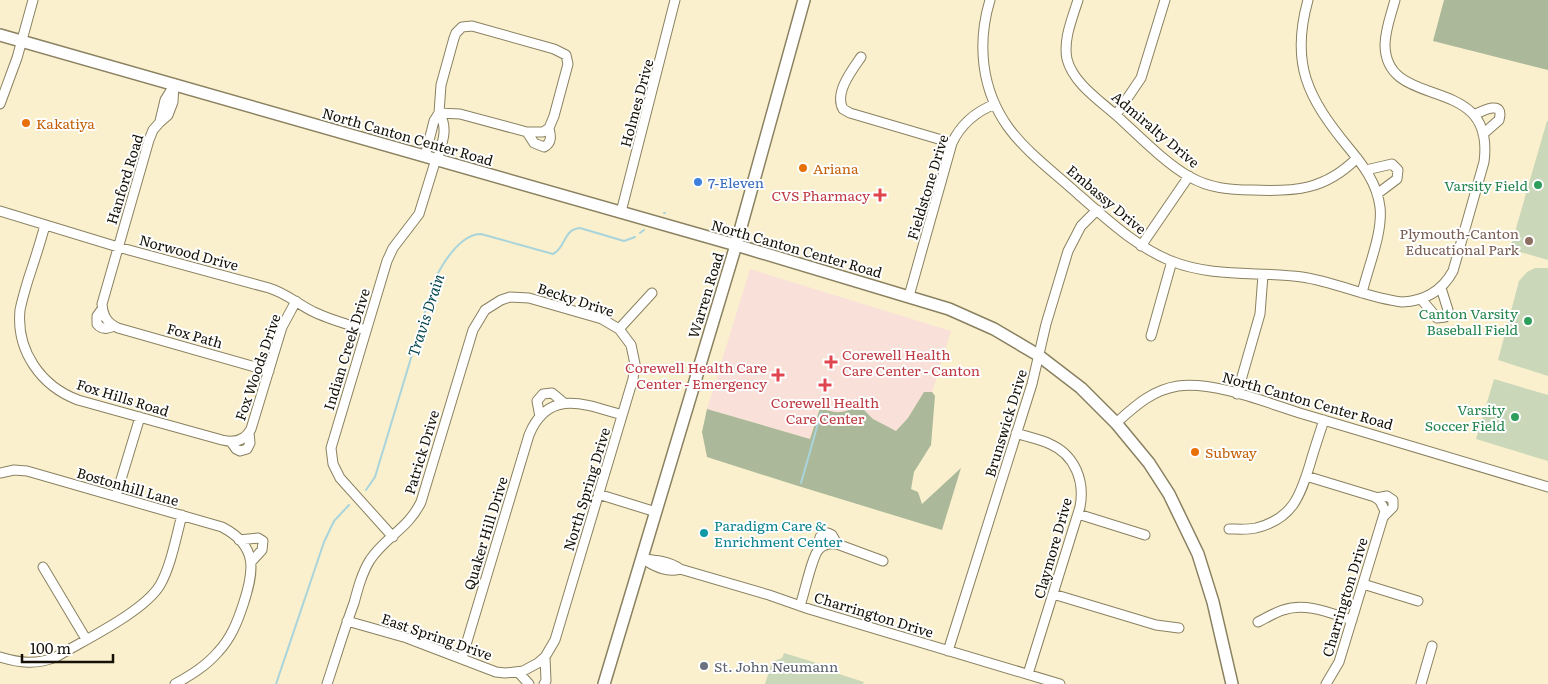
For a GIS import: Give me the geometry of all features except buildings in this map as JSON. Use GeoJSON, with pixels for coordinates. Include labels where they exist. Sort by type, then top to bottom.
{"type":"FeatureCollection","features":[{"type":"Feature","properties":{"kind":"main road","name":"Warren Road"},"geometry":{"type":"LineString","coordinates":[[604,684],[736,245],[804,0]]}},
{"type":"Feature","properties":{"kind":"main road","name":"North Canton Center Road"},"geometry":{"type":"LineString","coordinates":[[0,35],[736,245],[949,309],[980,322],[1038,355],[1081,388],[1116,423]]}},
{"type":"Feature","properties":{"kind":"main road"},"geometry":{"type":"LineString","coordinates":[[1116,423],[1140,450],[1161,481],[1194,546],[1213,602],[1232,684]]}},
{"type":"Feature","properties":{"kind":"street"},"geometry":{"type":"LineString","coordinates":[[0,104],[9,82],[33,0]]}},
{"type":"Feature","properties":{"kind":"street","name":"Holmes Drive"},"geometry":{"type":"LineString","coordinates":[[621,212],[675,0]]}},
{"type":"Feature","properties":{"kind":"street","name":"Embassy Drive"},"geometry":{"type":"LineString","coordinates":[[990,0],[984,28],[983,56],[985,75],[995,104],[1008,127],[1022,143],[1097,210],[1141,246],[1172,261],[1208,271],[1305,277],[1402,302],[1425,297]]}},
{"type":"Feature","properties":{"kind":"street","name":"Admiralty Drive"},"geometry":{"type":"LineString","coordinates":[[1078,0],[1066,42],[1069,64],[1076,78],[1176,168],[1188,176],[1206,184],[1227,189],[1293,191],[1313,187],[1328,180],[1344,170],[1357,158]]}},
{"type":"Feature","properties":{"kind":"street"},"geometry":{"type":"LineString","coordinates":[[1116,115],[1141,78],[1165,0]]}},
{"type":"Feature","properties":{"kind":"street"},"geometry":{"type":"LineString","coordinates":[[1308,0],[1302,24],[1301,40],[1306,80],[1320,111],[1366,170],[1377,194],[1380,212],[1378,230],[1362,292]]}},
{"type":"Feature","properties":{"kind":"street"},"geometry":{"type":"LineString","coordinates":[[1395,0],[1387,28],[1385,46],[1387,59],[1394,72],[1408,84],[1451,98],[1462,104],[1474,115],[1483,134],[1484,162],[1457,262],[1451,276],[1441,288],[1425,297],[1437,318],[1445,317],[1448,310],[1441,288]]}},
{"type":"Feature","properties":{"kind":"street"},"geometry":{"type":"LineString","coordinates":[[433,158],[434,120],[439,113],[441,85],[454,38],[462,27],[472,26],[554,49],[566,55],[568,60],[567,69],[549,128],[551,136],[548,145],[544,147],[536,146],[527,132]]}},
{"type":"Feature","properties":{"kind":"street"},"geometry":{"type":"LineString","coordinates":[[861,58],[847,77],[840,98],[843,109],[850,113],[952,143]]}},
{"type":"Feature","properties":{"kind":"street","name":"Hanford Road"},"geometry":{"type":"LineString","coordinates":[[118,246],[153,130],[160,122],[165,100],[174,84]]}},
{"type":"Feature","properties":{"kind":"street","name":"Fieldstone Drive"},"geometry":{"type":"LineString","coordinates":[[909,296],[952,143],[969,119],[995,104]]}},
{"type":"Feature","properties":{"kind":"street"},"geometry":{"type":"LineString","coordinates":[[1474,115],[1490,107],[1496,108],[1498,112],[1500,117],[1498,120],[1483,134]]}},
{"type":"Feature","properties":{"kind":"street"},"geometry":{"type":"LineString","coordinates":[[439,113],[466,115],[527,132],[536,133],[549,128]]}},
{"type":"Feature","properties":{"kind":"street","name":"Indian Creek Drive"},"geometry":{"type":"LineString","coordinates":[[393,537],[340,478],[331,456],[332,442],[390,254],[419,214],[424,202],[433,158],[444,132],[445,122],[439,113]]}},
{"type":"Feature","properties":{"kind":"street"},"geometry":{"type":"LineString","coordinates":[[1366,170],[1392,164],[1398,170],[1397,179],[1377,194]]}},
{"type":"Feature","properties":{"kind":"street"},"geometry":{"type":"LineString","coordinates":[[1141,246],[1188,176]]}},
{"type":"Feature","properties":{"kind":"street","name":"Brunswick Drive"},"geometry":{"type":"LineString","coordinates":[[948,651],[1035,374],[1038,355],[1070,246],[1081,226],[1097,210]]}},
{"type":"Feature","properties":{"kind":"street","name":"Norwood Drive"},"geometry":{"type":"LineString","coordinates":[[0,212],[269,288],[328,318],[366,330]]}},
{"type":"Feature","properties":{"kind":"street","name":"Fox Hills Road"},"geometry":{"type":"LineString","coordinates":[[45,225],[20,310],[21,332],[28,356],[43,378],[62,393],[78,400],[230,442],[240,440]]}},
{"type":"Feature","properties":{"kind":"street","name":"Fox Path"},"geometry":{"type":"LineString","coordinates":[[118,246],[102,304],[105,318],[114,326],[269,371]]}},
{"type":"Feature","properties":{"kind":"street"},"geometry":{"type":"LineString","coordinates":[[1151,336],[1172,261]]}},
{"type":"Feature","properties":{"kind":"street"},"geometry":{"type":"LineString","coordinates":[[1237,394],[1260,314],[1263,275]]}},
{"type":"Feature","properties":{"kind":"street"},"geometry":{"type":"LineString","coordinates":[[619,329],[652,293]]}},
{"type":"Feature","properties":{"kind":"street","name":"Becky Drive"},"geometry":{"type":"LineString","coordinates":[[494,304],[510,297],[529,298],[602,320],[619,329]]}},
{"type":"Feature","properties":{"kind":"street","name":"Fox Woods Drive"},"geometry":{"type":"LineString","coordinates":[[240,440],[249,432],[282,327],[296,301]]}},
{"type":"Feature","properties":{"kind":"street","name":"Patrick Drive"},"geometry":{"type":"LineString","coordinates":[[327,684],[367,565],[378,550],[411,518],[421,502],[473,330],[485,310],[494,304]]}},
{"type":"Feature","properties":{"kind":"street","name":"North Spring Drive"},"geometry":{"type":"LineString","coordinates":[[532,668],[545,657],[554,640],[633,379],[635,364],[631,345],[619,329]]}},
{"type":"Feature","properties":{"kind":"street","name":"North Canton Center Road"},"geometry":{"type":"LineString","coordinates":[[1116,423],[1147,398],[1171,388],[1201,386],[1237,394],[1548,487]]}},
{"type":"Feature","properties":{"kind":"street","name":"Quaker Hill Drive"},"geometry":{"type":"LineString","coordinates":[[540,417],[537,401],[543,394],[552,393],[564,404]]}},
{"type":"Feature","properties":{"kind":"street","name":"Quaker Hill Drive"},"geometry":{"type":"LineString","coordinates":[[462,658],[529,435],[540,417],[550,409],[564,404],[582,403],[622,415]]}},
{"type":"Feature","properties":{"kind":"street"},"geometry":{"type":"LineString","coordinates":[[116,496],[140,417]]}},
{"type":"Feature","properties":{"kind":"street"},"geometry":{"type":"LineString","coordinates":[[1228,529],[1253,528],[1277,520],[1286,514],[1301,491],[1324,420]]}},
{"type":"Feature","properties":{"kind":"street"},"geometry":{"type":"LineString","coordinates":[[230,442],[236,449],[244,451],[250,443],[249,432]]}},
{"type":"Feature","properties":{"kind":"street","name":"Claymore Drive"},"geometry":{"type":"LineString","coordinates":[[1016,433],[1053,445],[1063,452],[1078,472],[1082,500],[1028,674]]}},
{"type":"Feature","properties":{"kind":"street","name":"Bostonhill Lane"},"geometry":{"type":"LineString","coordinates":[[1,471],[27,471],[222,527],[239,540],[247,550],[251,562]]}},
{"type":"Feature","properties":{"kind":"street"},"geometry":{"type":"LineString","coordinates":[[1306,476],[1380,502]]}},
{"type":"Feature","properties":{"kind":"street"},"geometry":{"type":"LineString","coordinates":[[598,494],[656,512]]}},
{"type":"Feature","properties":{"kind":"street","name":"Charrington Drive"},"geometry":{"type":"LineString","coordinates":[[1326,684],[1336,670],[1384,516],[1393,507],[1393,500],[1387,496],[1380,502],[1384,516]]}},
{"type":"Feature","properties":{"kind":"street"},"geometry":{"type":"LineString","coordinates":[[1078,514],[1145,535]]}},
{"type":"Feature","properties":{"kind":"street"},"geometry":{"type":"LineString","coordinates":[[0,657],[23,663],[40,662],[56,657],[139,608],[155,594],[165,574],[182,515]]}},
{"type":"Feature","properties":{"kind":"street"},"geometry":{"type":"LineString","coordinates":[[176,684],[209,662],[228,640],[238,622],[250,584],[251,562],[262,550],[264,544],[258,538],[239,540]]}},
{"type":"Feature","properties":{"kind":"street"},"geometry":{"type":"LineString","coordinates":[[800,606],[818,550],[828,544],[837,544],[883,561]]}},
{"type":"Feature","properties":{"kind":"street","name":"Charrington Drive"},"geometry":{"type":"LineString","coordinates":[[642,559],[658,560],[675,565],[800,606],[1060,684]]}},
{"type":"Feature","properties":{"kind":"street"},"geometry":{"type":"LineString","coordinates":[[43,567],[86,639]]}},
{"type":"Feature","properties":{"kind":"street"},"geometry":{"type":"LineString","coordinates":[[1363,584],[1418,601]]}},
{"type":"Feature","properties":{"kind":"street"},"geometry":{"type":"LineString","coordinates":[[1053,594],[1156,625],[1179,628]]}},
{"type":"Feature","properties":{"kind":"street"},"geometry":{"type":"LineString","coordinates":[[1258,622],[1282,610],[1302,607],[1318,609],[1352,620]]}},
{"type":"Feature","properties":{"kind":"street","name":"East Spring Drive"},"geometry":{"type":"LineString","coordinates":[[347,621],[407,638],[496,672],[518,672],[532,668]]}},
{"type":"Feature","properties":{"kind":"street"},"geometry":{"type":"LineString","coordinates":[[1421,684],[1432,646]]}},
{"type":"Feature","properties":{"kind":"street","name":"North Spring Drive"},"geometry":{"type":"LineString","coordinates":[[544,684],[546,681],[545,657]]}},
{"type":"Feature","properties":{"kind":"street"},"geometry":{"type":"LineString","coordinates":[[518,672],[529,684]]}},
{"type":"Feature","properties":{"kind":"shaded area","name":"Corewell Health Care Center - Canton"},"geometry":{"type":"Polygon","coordinates":[[[750,269],[951,331],[918,438],[819,408],[810,439],[707,409],[750,269]]]}},
{"type":"Feature","properties":{"kind":"green space"},"geometry":{"type":"Polygon","coordinates":[[[1444,0],[1548,0],[1548,70],[1433,41],[1444,0]]]}},
{"type":"Feature","properties":{"kind":"green space","name":"Varsity Field"},"geometry":{"type":"Polygon","coordinates":[[[1548,121],[1548,260],[1510,249],[1548,121]]]}},
{"type":"Feature","properties":{"kind":"green space","name":"Canton Varsity Baseball Field"},"geometry":{"type":"Polygon","coordinates":[[[1535,268],[1548,268],[1548,376],[1498,360],[1519,281],[1527,272],[1535,268]]]}},
{"type":"Feature","properties":{"kind":"green space","name":"Varsity Soccer Field"},"geometry":{"type":"Polygon","coordinates":[[[1494,379],[1548,395],[1548,461],[1476,439],[1494,379]]]}},
{"type":"Feature","properties":{"kind":"green space"},"geometry":{"type":"Polygon","coordinates":[[[924,392],[932,392],[935,396],[931,445],[914,472],[911,489],[918,492],[922,504],[961,468],[942,530],[707,457],[702,432],[707,409],[810,439],[820,408],[840,412],[859,405],[873,419],[896,431],[908,418],[924,392]]]}},
{"type":"Feature","properties":{"kind":"green space"},"geometry":{"type":"Polygon","coordinates":[[[784,653],[833,668],[839,674],[864,682],[863,684],[765,684],[772,662],[782,658],[784,653]]]}},
{"type":"Feature","properties":{"kind":"waterway","name":"Travis Drain"},"geometry":{"type":"LineString","coordinates":[[366,490],[375,477],[434,282],[446,259],[459,245],[473,235],[481,234],[553,254],[560,248],[567,235],[574,229],[580,228],[624,241],[635,237]]}},
{"type":"Feature","properties":{"kind":"waterway","name":"Travis Drain"},"geometry":{"type":"LineString","coordinates":[[640,233],[644,230]]}},
{"type":"Feature","properties":{"kind":"waterway"},"geometry":{"type":"LineString","coordinates":[[801,483],[821,413]]}},
{"type":"Feature","properties":{"kind":"waterway","name":"Travis Drain"},"geometry":{"type":"LineString","coordinates":[[276,684],[324,542],[334,521],[349,505]]}},
{"type":"Feature","properties":{"kind":"place","name":"Kakatiya"},"geometry":{"type":"Point","coordinates":[26,123]}},
{"type":"Feature","properties":{"kind":"place","name":"Ariana"},"geometry":{"type":"Point","coordinates":[803,168]}},
{"type":"Feature","properties":{"kind":"place","name":"7-Eleven"},"geometry":{"type":"Point","coordinates":[698,182]}},
{"type":"Feature","properties":{"kind":"place","name":"Varsity Field"},"geometry":{"type":"Point","coordinates":[1538,185]}},
{"type":"Feature","properties":{"kind":"place","name":"CVS Pharmacy"},"geometry":{"type":"Point","coordinates":[880,195]}},
{"type":"Feature","properties":{"kind":"place","name":"Plymouth-Canton Educational Park"},"geometry":{"type":"Point","coordinates":[1529,241]}},
{"type":"Feature","properties":{"kind":"place","name":"Canton Varsity Baseball Field"},"geometry":{"type":"Point","coordinates":[1528,321]}},
{"type":"Feature","properties":{"kind":"place","name":"Corewell Health Care Center - Canton"},"geometry":{"type":"Point","coordinates":[831,362]}},
{"type":"Feature","properties":{"kind":"place","name":"Corewell Health Care Center - Emergency"},"geometry":{"type":"Point","coordinates":[778,375]}},
{"type":"Feature","properties":{"kind":"place","name":"Corewell Health Care Center"},"geometry":{"type":"Point","coordinates":[825,385]}},
{"type":"Feature","properties":{"kind":"place","name":"Varsity Soccer Field"},"geometry":{"type":"Point","coordinates":[1515,417]}},
{"type":"Feature","properties":{"kind":"place","name":"Subway"},"geometry":{"type":"Point","coordinates":[1195,452]}},
{"type":"Feature","properties":{"kind":"place","name":"Paradigm Care & Enrichment Center"},"geometry":{"type":"Point","coordinates":[704,533]}},
{"type":"Feature","properties":{"kind":"place","name":"St. John Neumann"},"geometry":{"type":"Point","coordinates":[704,666]}}]}
